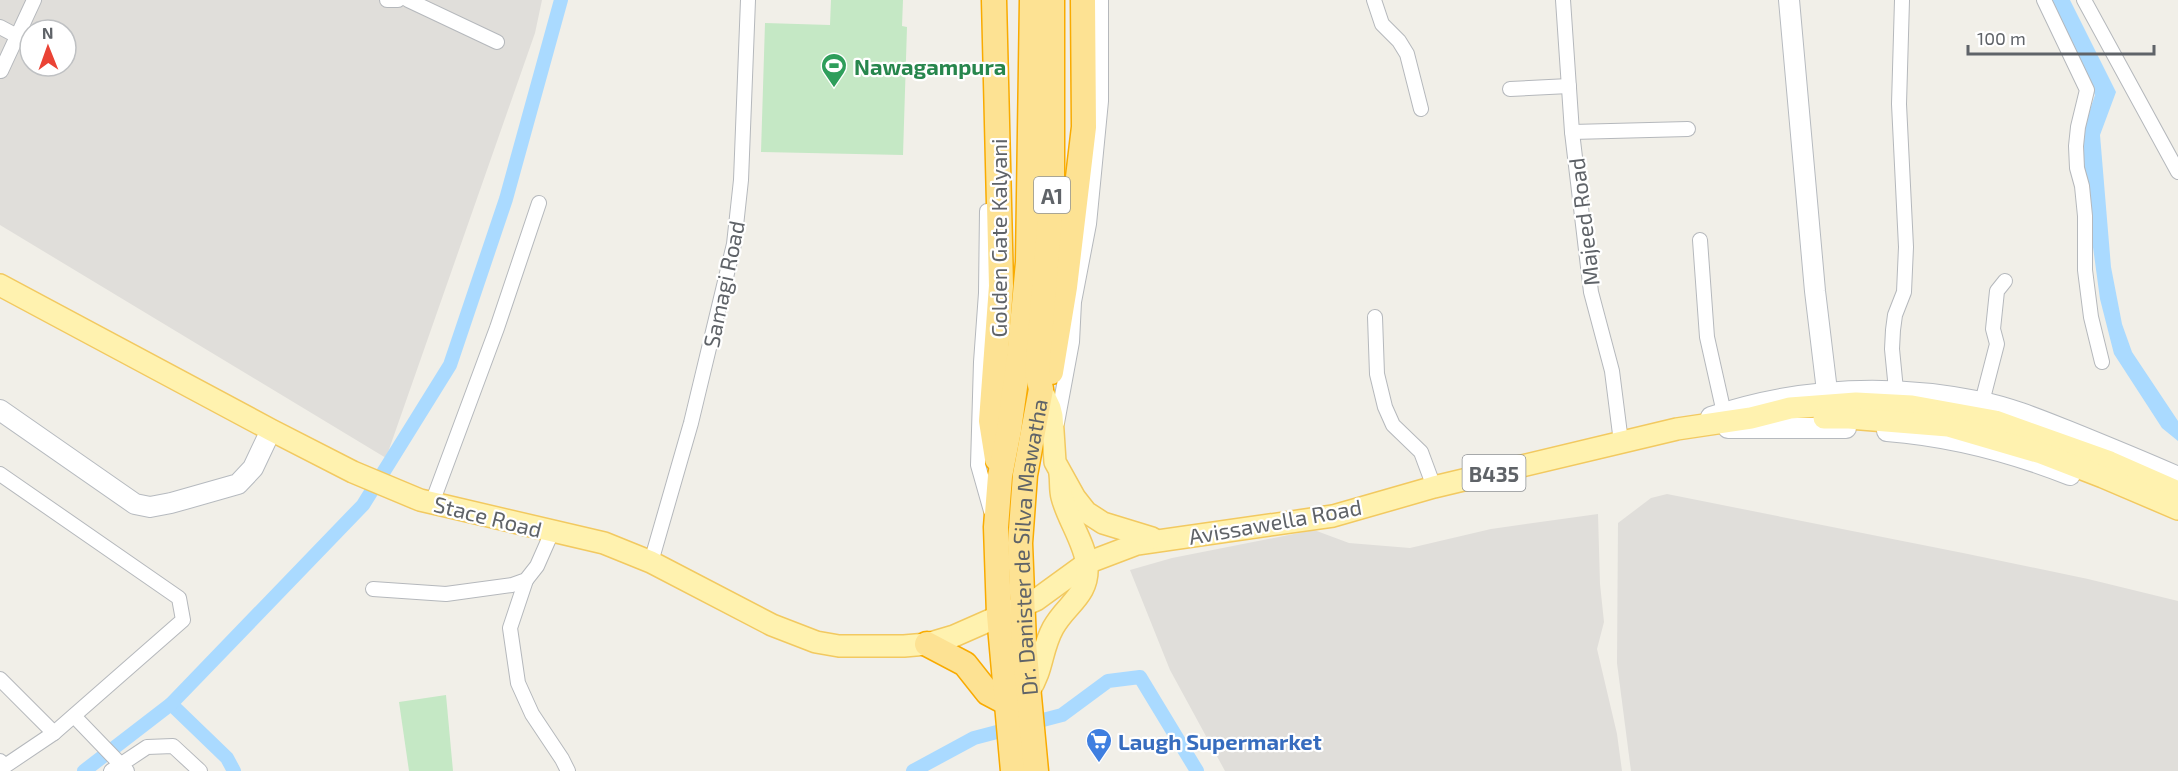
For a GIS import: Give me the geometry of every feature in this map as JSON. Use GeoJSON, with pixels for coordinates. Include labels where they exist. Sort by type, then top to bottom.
{"type":"FeatureCollection","features":[{"type":"Feature","properties":{"kind":"highway","name":"Golden Gate Kalyani"},"geometry":{"type":"LineString","coordinates":[[994,0],[1001,286],[992,421],[1000,476]]}},
{"type":"Feature","properties":{"kind":"highway","name":"Dr. Danister de Silva Mawatha"},"geometry":{"type":"LineString","coordinates":[[1024,763],[1018,701],[999,615],[996,527],[1000,476],[1014,402],[1028,262],[1032,0]]}},
{"type":"Feature","properties":{"kind":"highway","name":"Dr. Danister de Silva Mawatha"},"geometry":{"type":"LineString","coordinates":[[1018,701],[1022,607],[1020,543],[1022,499],[1041,389],[1037,372],[1052,193],[1052,0]]}},
{"type":"Feature","properties":{"kind":"highway"},"geometry":{"type":"LineString","coordinates":[[1041,389],[1051,374],[1078,190],[1085,94],[1083,0]]}},
{"type":"Feature","properties":{"kind":"highway"},"geometry":{"type":"LineString","coordinates":[[927,644],[965,664],[988,693],[1018,701]]}},
{"type":"Feature","properties":{"kind":"main road","name":"Stace Road"},"geometry":{"type":"LineString","coordinates":[[0,285],[353,472],[423,500],[604,543],[651,562],[772,625],[816,642],[856,647],[927,644],[954,636],[1022,607]]}},
{"type":"Feature","properties":{"kind":"main road"},"geometry":{"type":"LineString","coordinates":[[1041,389],[1050,408],[1055,462],[1075,498],[1094,518],[1113,527],[1159,540]]}},
{"type":"Feature","properties":{"kind":"main road","name":"B435"},"geometry":{"type":"LineString","coordinates":[[1751,418],[1790,408],[1856,403],[1912,406],[1995,421],[2110,462],[2178,492]]}},
{"type":"Feature","properties":{"kind":"main road","name":"Avissawella Road"},"geometry":{"type":"LineString","coordinates":[[1022,607],[1036,600],[1087,563],[1120,549],[1159,540],[1333,516],[1434,487],[1621,442],[1677,429],[1751,418]]}},
{"type":"Feature","properties":{"kind":"main road","name":"B435"},"geometry":{"type":"LineString","coordinates":[[1751,418],[1850,418],[1948,426],[2041,453],[2178,509]]}},
{"type":"Feature","properties":{"kind":"main road"},"geometry":{"type":"LineString","coordinates":[[1018,701],[1041,670],[1045,643],[1052,628],[1085,588],[1087,563],[1062,496],[1060,474]]}},
{"type":"Feature","properties":{"kind":"street"},"geometry":{"type":"LineString","coordinates":[[1,71],[34,0]]}},
{"type":"Feature","properties":{"kind":"street"},"geometry":{"type":"LineString","coordinates":[[387,0],[398,0]]}},
{"type":"Feature","properties":{"kind":"street"},"geometry":{"type":"LineString","coordinates":[[408,0],[497,42]]}},
{"type":"Feature","properties":{"kind":"street","name":"Samagi Road"},"geometry":{"type":"LineString","coordinates":[[651,562],[691,423],[734,244],[741,180],[748,0]]}},
{"type":"Feature","properties":{"kind":"street"},"geometry":{"type":"LineString","coordinates":[[985,0],[987,249],[978,465],[996,527]]}},
{"type":"Feature","properties":{"kind":"street"},"geometry":{"type":"LineString","coordinates":[[1054,445],[1072,342],[1074,302],[1089,224],[1101,101],[1101,0]]}},
{"type":"Feature","properties":{"kind":"street"},"geometry":{"type":"LineString","coordinates":[[1374,0],[1382,24],[1399,40],[1407,54],[1421,109]]}},
{"type":"Feature","properties":{"kind":"street","name":"Majeed Road"},"geometry":{"type":"LineString","coordinates":[[1563,0],[1572,132],[1591,292],[1611,371],[1621,442]]}},
{"type":"Feature","properties":{"kind":"street"},"geometry":{"type":"LineString","coordinates":[[1789,0],[1815,291],[1827,392]]}},
{"type":"Feature","properties":{"kind":"street"},"geometry":{"type":"LineString","coordinates":[[1896,390],[1892,349],[1893,330],[1895,315],[1904,292],[1906,248],[1899,104],[1902,0]]}},
{"type":"Feature","properties":{"kind":"street"},"geometry":{"type":"LineString","coordinates":[[2044,0],[2087,90],[2078,127],[2077,168],[2082,186],[2085,216],[2085,270],[2091,316],[2102,362]]}},
{"type":"Feature","properties":{"kind":"street"},"geometry":{"type":"LineString","coordinates":[[2084,0],[2178,172]]}},
{"type":"Feature","properties":{"kind":"street"},"geometry":{"type":"LineString","coordinates":[[0,27],[17,36]]}},
{"type":"Feature","properties":{"kind":"street"},"geometry":{"type":"LineString","coordinates":[[1510,89],[1569,86]]}},
{"type":"Feature","properties":{"kind":"street"},"geometry":{"type":"LineString","coordinates":[[1572,132],[1688,129]]}},
{"type":"Feature","properties":{"kind":"street"},"geometry":{"type":"LineString","coordinates":[[423,500],[497,328],[539,203]]}},
{"type":"Feature","properties":{"kind":"street"},"geometry":{"type":"LineString","coordinates":[[1700,240],[1707,337],[1724,413]]}},
{"type":"Feature","properties":{"kind":"street"},"geometry":{"type":"LineString","coordinates":[[1982,402],[1997,344],[1994,328],[1997,291],[2005,281]]}},
{"type":"Feature","properties":{"kind":"street"},"geometry":{"type":"LineString","coordinates":[[1376,317],[1377,374],[1385,407],[1393,425],[1421,452],[1434,487]]}},
{"type":"Feature","properties":{"kind":"street"},"geometry":{"type":"LineString","coordinates":[[1677,429],[1765,401],[1827,392],[1896,390],[1982,402],[2028,416],[2178,477]]}},
{"type":"Feature","properties":{"kind":"street"},"geometry":{"type":"LineString","coordinates":[[0,410],[135,504],[150,507],[212,493],[238,484],[253,468],[271,430]]}},
{"type":"Feature","properties":{"kind":"street"},"geometry":{"type":"LineString","coordinates":[[1677,429],[1851,428],[1952,439],[2007,453],[2060,471],[2178,520]]}},
{"type":"Feature","properties":{"kind":"street"},"geometry":{"type":"LineString","coordinates":[[0,474],[179,598],[183,620],[54,733],[2,763]]}},
{"type":"Feature","properties":{"kind":"street"},"geometry":{"type":"LineString","coordinates":[[552,532],[545,552],[526,580],[510,628],[518,683],[531,714],[568,771]]}},
{"type":"Feature","properties":{"kind":"street"},"geometry":{"type":"LineString","coordinates":[[373,589],[446,594],[512,585],[526,580]]}},
{"type":"Feature","properties":{"kind":"street"},"geometry":{"type":"LineString","coordinates":[[0,679],[54,733]]}},
{"type":"Feature","properties":{"kind":"street"},"geometry":{"type":"LineString","coordinates":[[74,716],[120,768],[147,747],[173,746],[200,771]]}},
{"type":"Feature","properties":{"kind":"shaded area"},"geometry":{"type":"Polygon","coordinates":[[[0,0],[542,0],[535,33],[386,458],[0,225],[0,0]]]}},
{"type":"Feature","properties":{"kind":"shaded area"},"geometry":{"type":"Polygon","coordinates":[[[1667,494],[2088,579],[2178,601],[2178,771],[1631,771],[1617,663],[1618,523],[1651,498],[1667,494]]]}},
{"type":"Feature","properties":{"kind":"shaded area"},"geometry":{"type":"Polygon","coordinates":[[[1598,514],[1600,584],[1604,622],[1597,649],[1617,734],[1622,771],[1225,771],[1170,670],[1130,570],[1172,558],[1314,530],[1349,543],[1410,548],[1491,529],[1598,514]]]}},
{"type":"Feature","properties":{"kind":"green space","name":"Nawagampura"},"geometry":{"type":"Polygon","coordinates":[[[831,0],[903,0],[902,26],[907,27],[903,155],[761,152],[765,23],[830,25],[831,0]]]}},
{"type":"Feature","properties":{"kind":"green space"},"geometry":{"type":"Polygon","coordinates":[[[446,695],[453,771],[409,771],[399,702],[446,695]]]}},
{"type":"Feature","properties":{"kind":"water"},"geometry":{"type":"Polygon","coordinates":[[[2048,0],[2070,0],[2116,92],[2100,135],[2111,267],[2122,324],[2132,352],[2178,421],[2178,441],[2162,428],[2114,354],[2100,299],[2081,158],[2081,136],[2095,95],[2048,0]]]}},
{"type":"Feature","properties":{"kind":"waterway"},"geometry":{"type":"LineString","coordinates":[[84,771],[171,704],[363,505],[450,365],[506,199],[561,0]]}},
{"type":"Feature","properties":{"kind":"waterway"},"geometry":{"type":"LineString","coordinates":[[913,771],[974,738],[1062,715],[1108,681],[1140,677],[1197,771]]}},
{"type":"Feature","properties":{"kind":"waterway"},"geometry":{"type":"LineString","coordinates":[[171,704],[227,758],[234,771]]}},
{"type":"Feature","properties":{"kind":"place","name":"Nawagampura"},"geometry":{"type":"Point","coordinates":[834,89]}},
{"type":"Feature","properties":{"kind":"place","name":"Laugh Supermarket"},"geometry":{"type":"Point","coordinates":[1099,764]}}]}
